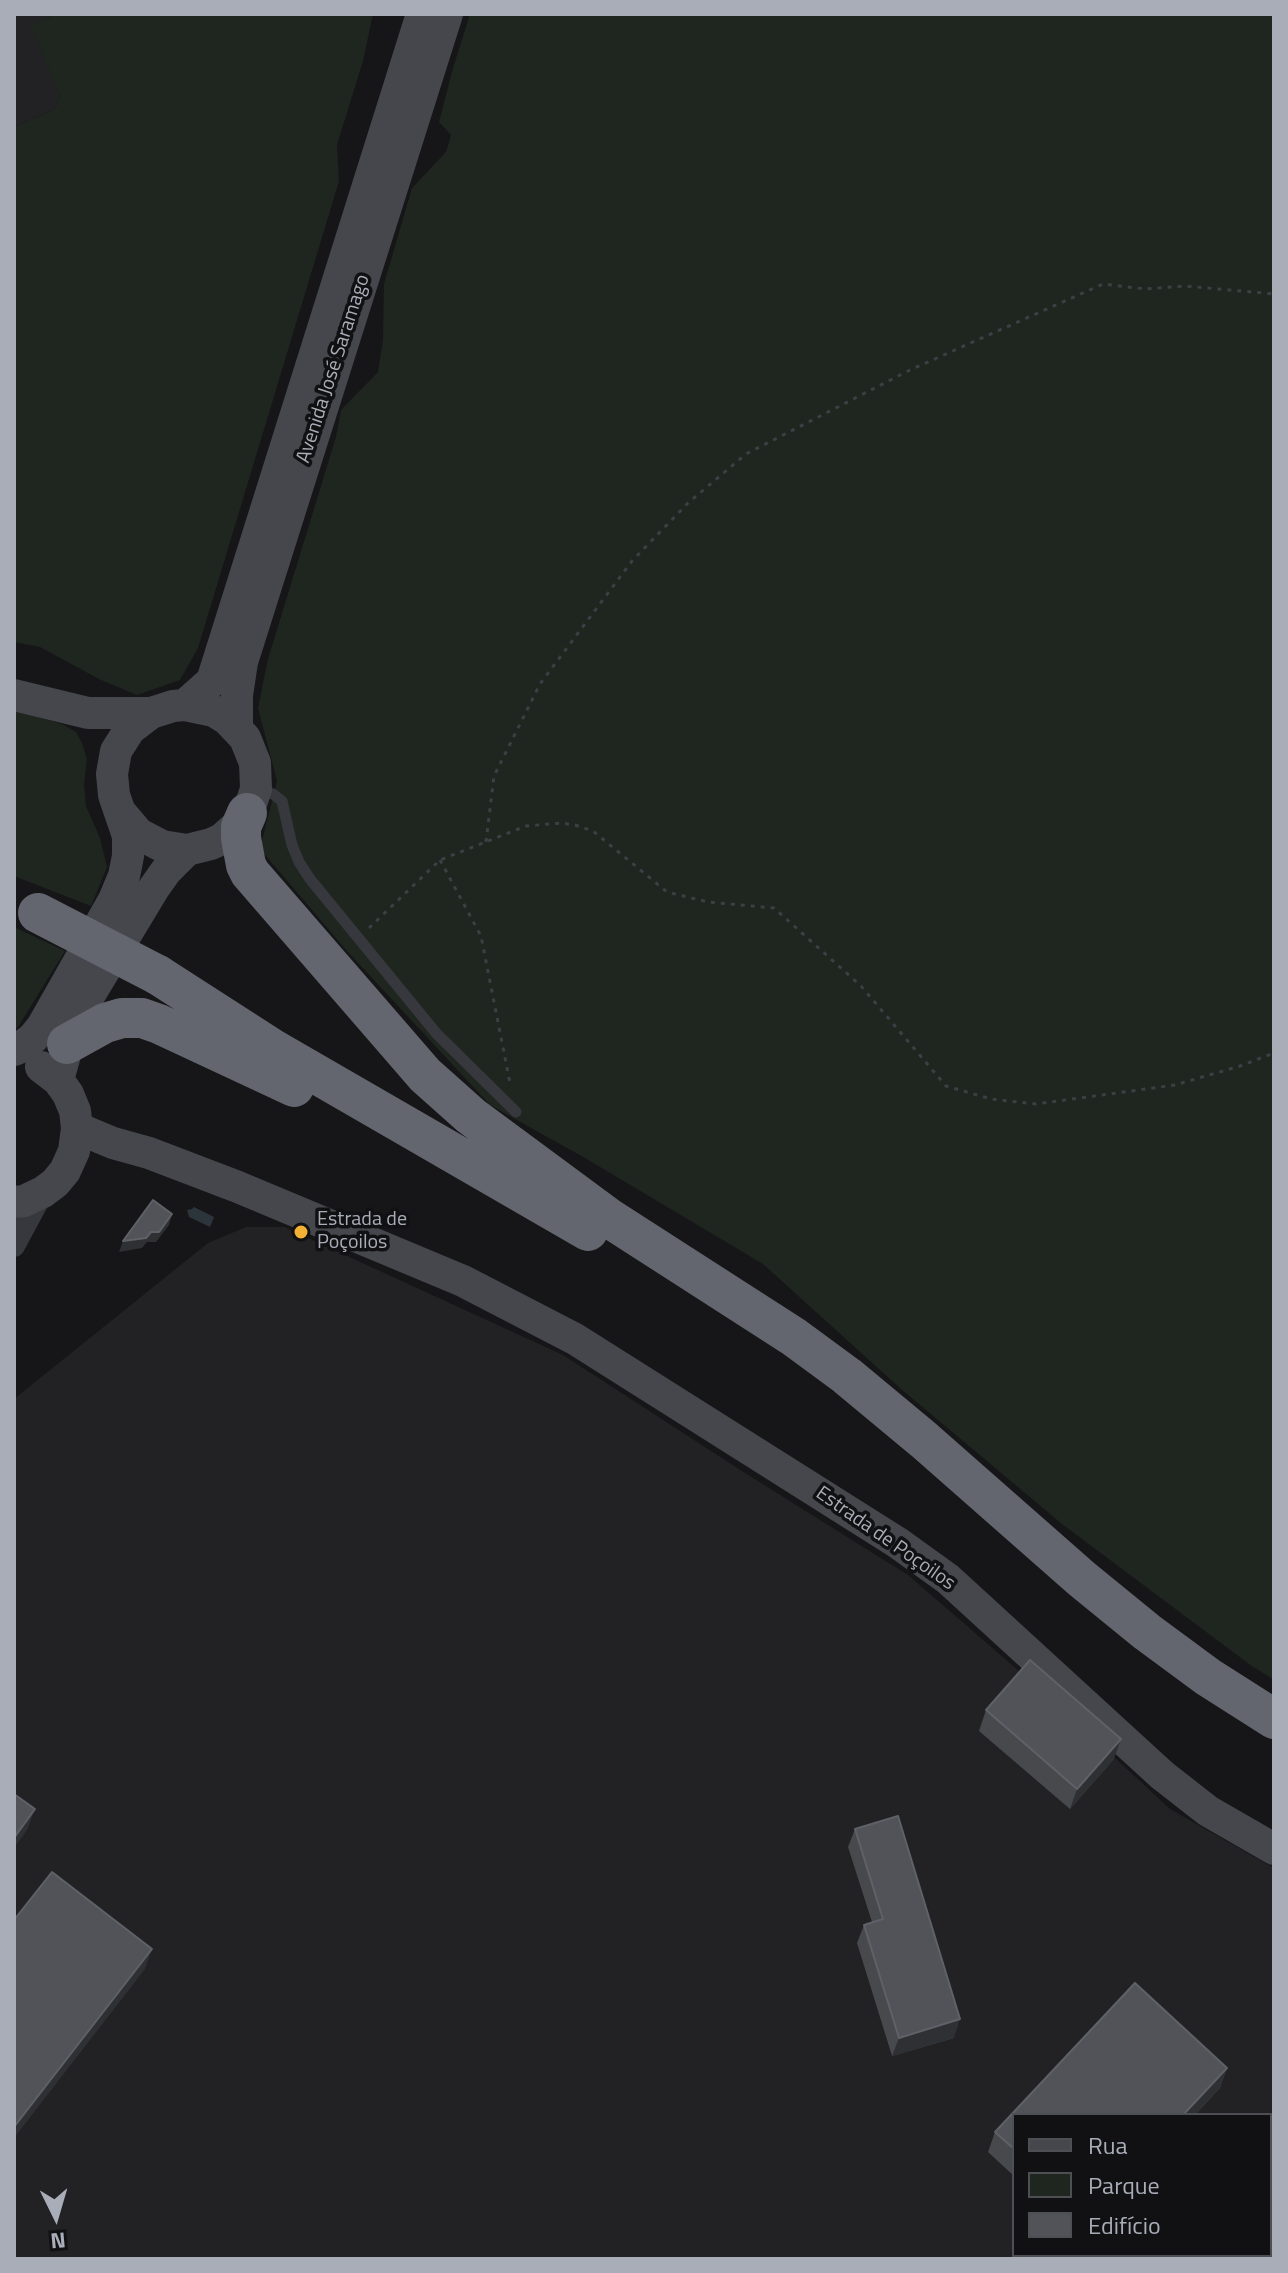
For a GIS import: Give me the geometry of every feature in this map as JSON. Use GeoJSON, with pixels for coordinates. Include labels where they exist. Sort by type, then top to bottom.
{"type":"FeatureCollection","features":[{"type":"Feature","properties":{"kind":"highway"},"geometry":{"type":"LineString","coordinates":[[251,801],[241,827],[250,873],[425,1075],[605,1228],[850,1405],[1097,1616],[1221,1708],[1274,1741]]}},
{"type":"Feature","properties":{"kind":"highway"},"geometry":{"type":"LineString","coordinates":[[26,907],[294,1043],[794,1337],[924,1440],[1147,1632],[1208,1677],[1274,1719]]}},
{"type":"Feature","properties":{"kind":"highway"},"geometry":{"type":"LineString","coordinates":[[62,1062],[105,1023],[122,1018],[142,1018],[605,1228]]}},
{"type":"Feature","properties":{"kind":"main road","name":"Avenida José Saramago"},"geometry":{"type":"LineString","coordinates":[[185,705],[212,681],[422,14]]}},
{"type":"Feature","properties":{"kind":"main road","name":"Avenida José Saramago"},"geometry":{"type":"LineString","coordinates":[[237,728],[237,695],[242,662],[447,14]]}},
{"type":"Feature","properties":{"kind":"main road"},"geometry":{"type":"LineString","coordinates":[[14,695],[88,713],[151,713],[185,705],[214,711],[237,728],[251,750],[255,763],[251,801],[240,823],[222,839],[187,850],[162,846],[139,834],[122,814]]}},
{"type":"Feature","properties":{"kind":"main road"},"geometry":{"type":"LineString","coordinates":[[88,713],[113,763]]}},
{"type":"Feature","properties":{"kind":"main road"},"geometry":{"type":"LineString","coordinates":[[14,1050],[33,1038],[42,1027],[114,900],[124,876],[128,836],[114,795],[113,763],[116,751],[130,729],[151,713]]}},
{"type":"Feature","properties":{"kind":"main road"},"geometry":{"type":"LineString","coordinates":[[40,1189],[74,1151],[77,1128],[75,1111],[68,1094],[62,1062],[75,1019],[154,888],[187,850]]}},
{"type":"Feature","properties":{"kind":"main road"},"geometry":{"type":"LineString","coordinates":[[14,1057],[39,1065],[62,1062]]}},
{"type":"Feature","properties":{"kind":"main road","name":"Estrada de Poçoilos"},"geometry":{"type":"LineString","coordinates":[[77,1128],[238,1187],[463,1281],[575,1339],[898,1543],[948,1579],[1162,1775],[1208,1811],[1274,1849]]}},
{"type":"Feature","properties":{"kind":"main road","name":"Estrada de Poçoilos"},"geometry":{"type":"LineString","coordinates":[[40,1189],[95,1158],[149,1153]]}},
{"type":"Feature","properties":{"kind":"street"},"geometry":{"type":"LineString","coordinates":[[14,1246],[40,1189]]}},
{"type":"Feature","properties":{"kind":"lane"},"geometry":{"type":"LineString","coordinates":[[251,801],[273,794],[282,801],[292,845],[310,879],[436,1033],[516,1112]]}},
{"type":"Feature","properties":{"kind":"path"},"geometry":{"type":"LineString","coordinates":[[486,842],[494,776],[540,684],[632,561],[688,503],[746,454],[910,370],[1103,284],[1145,289],[1185,286],[1274,294]]}},
{"type":"Feature","properties":{"kind":"path"},"geometry":{"type":"LineString","coordinates":[[360,938],[440,860],[526,826],[561,823],[593,831],[667,892],[708,902],[774,908],[861,986],[946,1086],[991,1099],[1036,1104],[1175,1085],[1274,1053]]}},
{"type":"Feature","properties":{"kind":"path"},"geometry":{"type":"LineString","coordinates":[[440,860],[481,936],[516,1112]]}},
{"type":"Feature","properties":{"kind":"shaded area"},"geometry":{"type":"Polygon","coordinates":[[[14,14],[57,14],[31,25],[60,95],[55,109],[14,127],[14,14]]]}},
{"type":"Feature","properties":{"kind":"shaded area"},"geometry":{"type":"Polygon","coordinates":[[[194,1207],[214,1217],[210,1227],[189,1217],[187,1210],[194,1207]]]}},
{"type":"Feature","properties":{"kind":"shaded area"},"geometry":{"type":"Polygon","coordinates":[[[246,1227],[284,1227],[563,1355],[908,1575],[1056,1703],[1170,1809],[1274,1868],[1272,2113],[1012,2113],[1012,2257],[1154,2257],[1153,2259],[14,2259],[14,1399],[208,1243],[246,1227]]]}},
{"type":"Feature","properties":{"kind":"green space"},"geometry":{"type":"Polygon","coordinates":[[[57,14],[373,14],[363,61],[337,145],[339,181],[198,648],[180,680],[137,695],[99,679],[40,647],[14,642],[14,127],[55,109],[60,95],[30,25],[57,14]]]}},
{"type":"Feature","properties":{"kind":"green space"},"geometry":{"type":"Polygon","coordinates":[[[470,14],[1274,14],[1274,1680],[1062,1524],[901,1389],[763,1264],[490,1105],[347,951],[260,849],[277,781],[258,708],[268,659],[336,437],[341,410],[378,372],[383,340],[384,284],[412,188],[446,152],[451,135],[439,122],[470,14]]]}},
{"type":"Feature","properties":{"kind":"green space"},"geometry":{"type":"Polygon","coordinates":[[[14,710],[62,724],[76,732],[82,743],[87,759],[84,784],[86,806],[100,838],[107,867],[91,906],[14,876],[14,710]]]}},
{"type":"Feature","properties":{"kind":"green space"},"geometry":{"type":"Polygon","coordinates":[[[14,927],[65,951],[14,1029],[14,927]]]}},
{"type":"Feature","properties":{"kind":"building"},"geometry":{"type":"Polygon","coordinates":[[[153,1200],[172,1214],[159,1232],[151,1232],[146,1238],[123,1241],[153,1200]]]}},
{"type":"Feature","properties":{"kind":"building"},"geometry":{"type":"Polygon","coordinates":[[[1030,1660],[1121,1739],[1077,1789],[986,1710],[1030,1660]]]}},
{"type":"Feature","properties":{"kind":"building"},"geometry":{"type":"Polygon","coordinates":[[[14,1794],[35,1809],[14,1838],[14,1794]]]}},
{"type":"Feature","properties":{"kind":"building"},"geometry":{"type":"Polygon","coordinates":[[[898,1816],[960,2019],[899,2038],[864,1925],[883,1919],[855,1829],[898,1816]]]}},
{"type":"Feature","properties":{"kind":"building"},"geometry":{"type":"Polygon","coordinates":[[[52,1872],[152,1949],[14,2127],[14,1920],[52,1872]]]}},
{"type":"Feature","properties":{"kind":"building"},"geometry":{"type":"Polygon","coordinates":[[[1135,1983],[1227,2068],[1185,2113],[1013,2113],[1135,1983]]]}},
{"type":"Feature","properties":{"kind":"building"},"geometry":{"type":"Polygon","coordinates":[[[1012,2114],[1012,2147],[995,2132],[1012,2114]]]}},
{"type":"Feature","properties":{"kind":"place","name":"Estrada de Poçoilos"},"geometry":{"type":"Point","coordinates":[301,1232]}}]}
